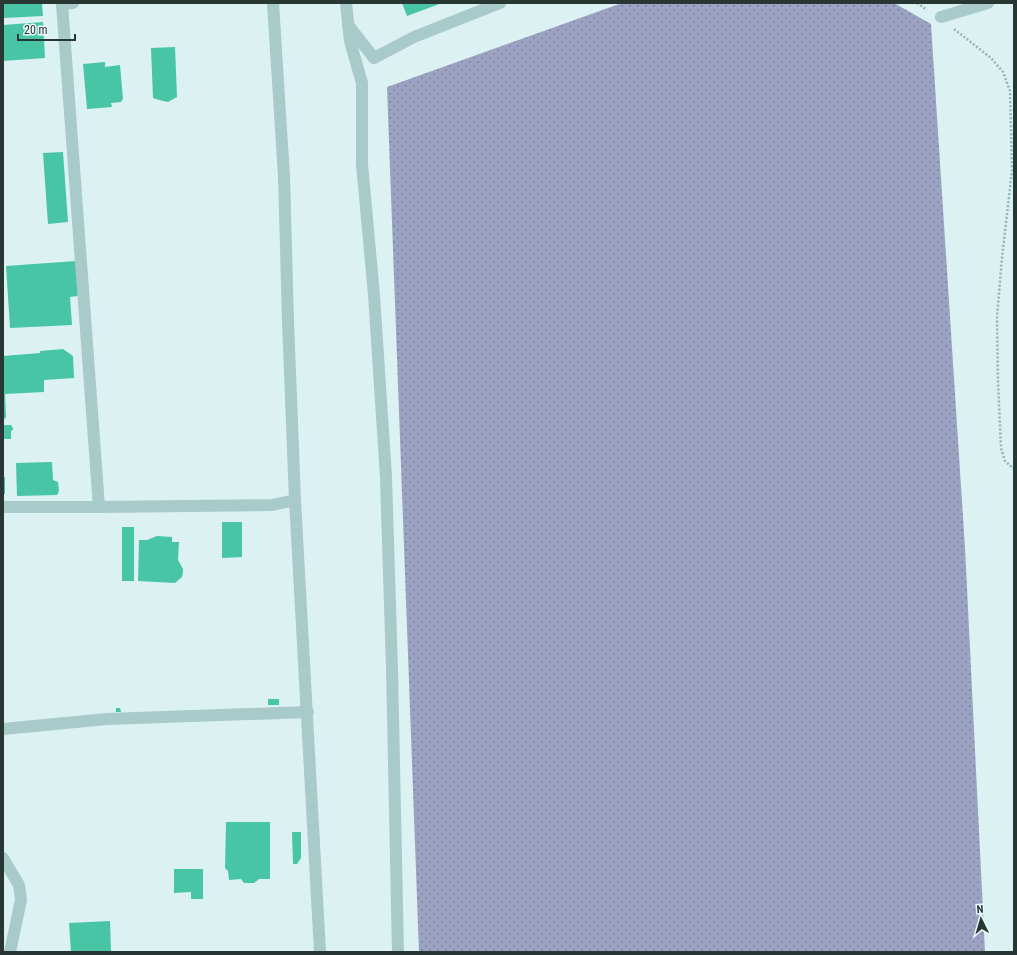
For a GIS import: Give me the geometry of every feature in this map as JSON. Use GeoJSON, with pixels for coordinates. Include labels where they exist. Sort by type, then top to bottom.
{"type":"FeatureCollection","features":[{"type":"Feature","properties":{"kind":"street"},"geometry":{"type":"LineString","coordinates":[[73,3],[62,4],[99,507]]}},
{"type":"Feature","properties":{"kind":"street"},"geometry":{"type":"LineString","coordinates":[[273,3],[284,176],[296,500],[320,952]]}},
{"type":"Feature","properties":{"kind":"street"},"geometry":{"type":"LineString","coordinates":[[346,3],[350,41],[362,83],[362,164],[375,303],[386,477],[398,952]]}},
{"type":"Feature","properties":{"kind":"street"},"geometry":{"type":"LineString","coordinates":[[348,25],[374,58],[414,37],[500,3]]}},
{"type":"Feature","properties":{"kind":"street"},"geometry":{"type":"LineString","coordinates":[[941,17],[988,3]]}},
{"type":"Feature","properties":{"kind":"street"},"geometry":{"type":"LineString","coordinates":[[3,507],[272,505],[296,500]]}},
{"type":"Feature","properties":{"kind":"street"},"geometry":{"type":"LineString","coordinates":[[3,729],[107,719],[308,712]]}},
{"type":"Feature","properties":{"kind":"street"},"geometry":{"type":"LineString","coordinates":[[3,858],[19,885],[21,900],[10,952]]}},
{"type":"Feature","properties":{"kind":"path"},"geometry":{"type":"LineString","coordinates":[[917,3],[941,17],[991,58],[1003,72],[1010,91],[1012,170],[997,317],[1001,448],[1005,462],[1014,469]]}},
{"type":"Feature","properties":{"kind":"shaded area"},"geometry":{"type":"Polygon","coordinates":[[[622,3],[894,3],[931,24],[965,548],[985,952],[419,952],[387,87],[622,3]]]}},
{"type":"Feature","properties":{"kind":"building"},"geometry":{"type":"Polygon","coordinates":[[[3,3],[42,3],[43,16],[3,18],[3,3]]]}},
{"type":"Feature","properties":{"kind":"building"},"geometry":{"type":"Polygon","coordinates":[[[402,3],[442,3],[407,16],[402,3]]]}},
{"type":"Feature","properties":{"kind":"building"},"geometry":{"type":"Polygon","coordinates":[[[43,22],[45,58],[3,61],[3,25],[43,22]]]}},
{"type":"Feature","properties":{"kind":"building"},"geometry":{"type":"Polygon","coordinates":[[[175,47],[177,97],[168,102],[153,98],[151,48],[175,47]]]}},
{"type":"Feature","properties":{"kind":"building"},"geometry":{"type":"Polygon","coordinates":[[[105,62],[105,67],[120,65],[123,99],[121,102],[111,103],[112,107],[87,109],[83,64],[105,62]]]}},
{"type":"Feature","properties":{"kind":"building"},"geometry":{"type":"Polygon","coordinates":[[[63,152],[68,222],[48,224],[43,153],[63,152]]]}},
{"type":"Feature","properties":{"kind":"building"},"geometry":{"type":"Polygon","coordinates":[[[76,261],[78,296],[70,297],[72,325],[10,328],[6,266],[76,261]]]}},
{"type":"Feature","properties":{"kind":"building"},"geometry":{"type":"Polygon","coordinates":[[[63,349],[73,356],[74,378],[44,380],[44,392],[5,394],[6,418],[3,419],[3,356],[40,353],[40,351],[63,349]]]}},
{"type":"Feature","properties":{"kind":"building"},"geometry":{"type":"Polygon","coordinates":[[[3,425],[11,425],[13,428],[11,431],[11,439],[3,439],[3,425]]]}},
{"type":"Feature","properties":{"kind":"building"},"geometry":{"type":"Polygon","coordinates":[[[52,462],[53,480],[58,482],[59,491],[57,495],[17,496],[16,463],[52,462]]]}},
{"type":"Feature","properties":{"kind":"building"},"geometry":{"type":"Polygon","coordinates":[[[3,477],[5,477],[5,494],[3,494],[3,477]]]}},
{"type":"Feature","properties":{"kind":"building"},"geometry":{"type":"Polygon","coordinates":[[[222,522],[242,522],[242,557],[222,558],[222,522]]]}},
{"type":"Feature","properties":{"kind":"building"},"geometry":{"type":"Polygon","coordinates":[[[122,527],[134,527],[134,581],[122,581],[122,527]]]}},
{"type":"Feature","properties":{"kind":"building"},"geometry":{"type":"Polygon","coordinates":[[[157,536],[172,537],[172,542],[179,542],[178,560],[183,572],[182,577],[175,583],[138,581],[139,540],[147,540],[157,536]]]}},
{"type":"Feature","properties":{"kind":"building"},"geometry":{"type":"Polygon","coordinates":[[[268,699],[279,699],[279,705],[268,705],[268,699]]]}},
{"type":"Feature","properties":{"kind":"building"},"geometry":{"type":"Polygon","coordinates":[[[116,708],[120,708],[121,712],[116,712],[116,708]]]}},
{"type":"Feature","properties":{"kind":"building"},"geometry":{"type":"Polygon","coordinates":[[[226,822],[270,822],[270,879],[259,879],[254,883],[244,883],[241,879],[229,880],[228,871],[225,868],[226,822]]]}},
{"type":"Feature","properties":{"kind":"building"},"geometry":{"type":"Polygon","coordinates":[[[292,832],[301,832],[301,858],[297,864],[293,864],[292,832]]]}},
{"type":"Feature","properties":{"kind":"building"},"geometry":{"type":"Polygon","coordinates":[[[174,869],[203,869],[203,899],[191,899],[191,892],[174,893],[174,869]]]}},
{"type":"Feature","properties":{"kind":"building"},"geometry":{"type":"Polygon","coordinates":[[[110,921],[111,952],[71,952],[69,923],[110,921]]]}}]}
